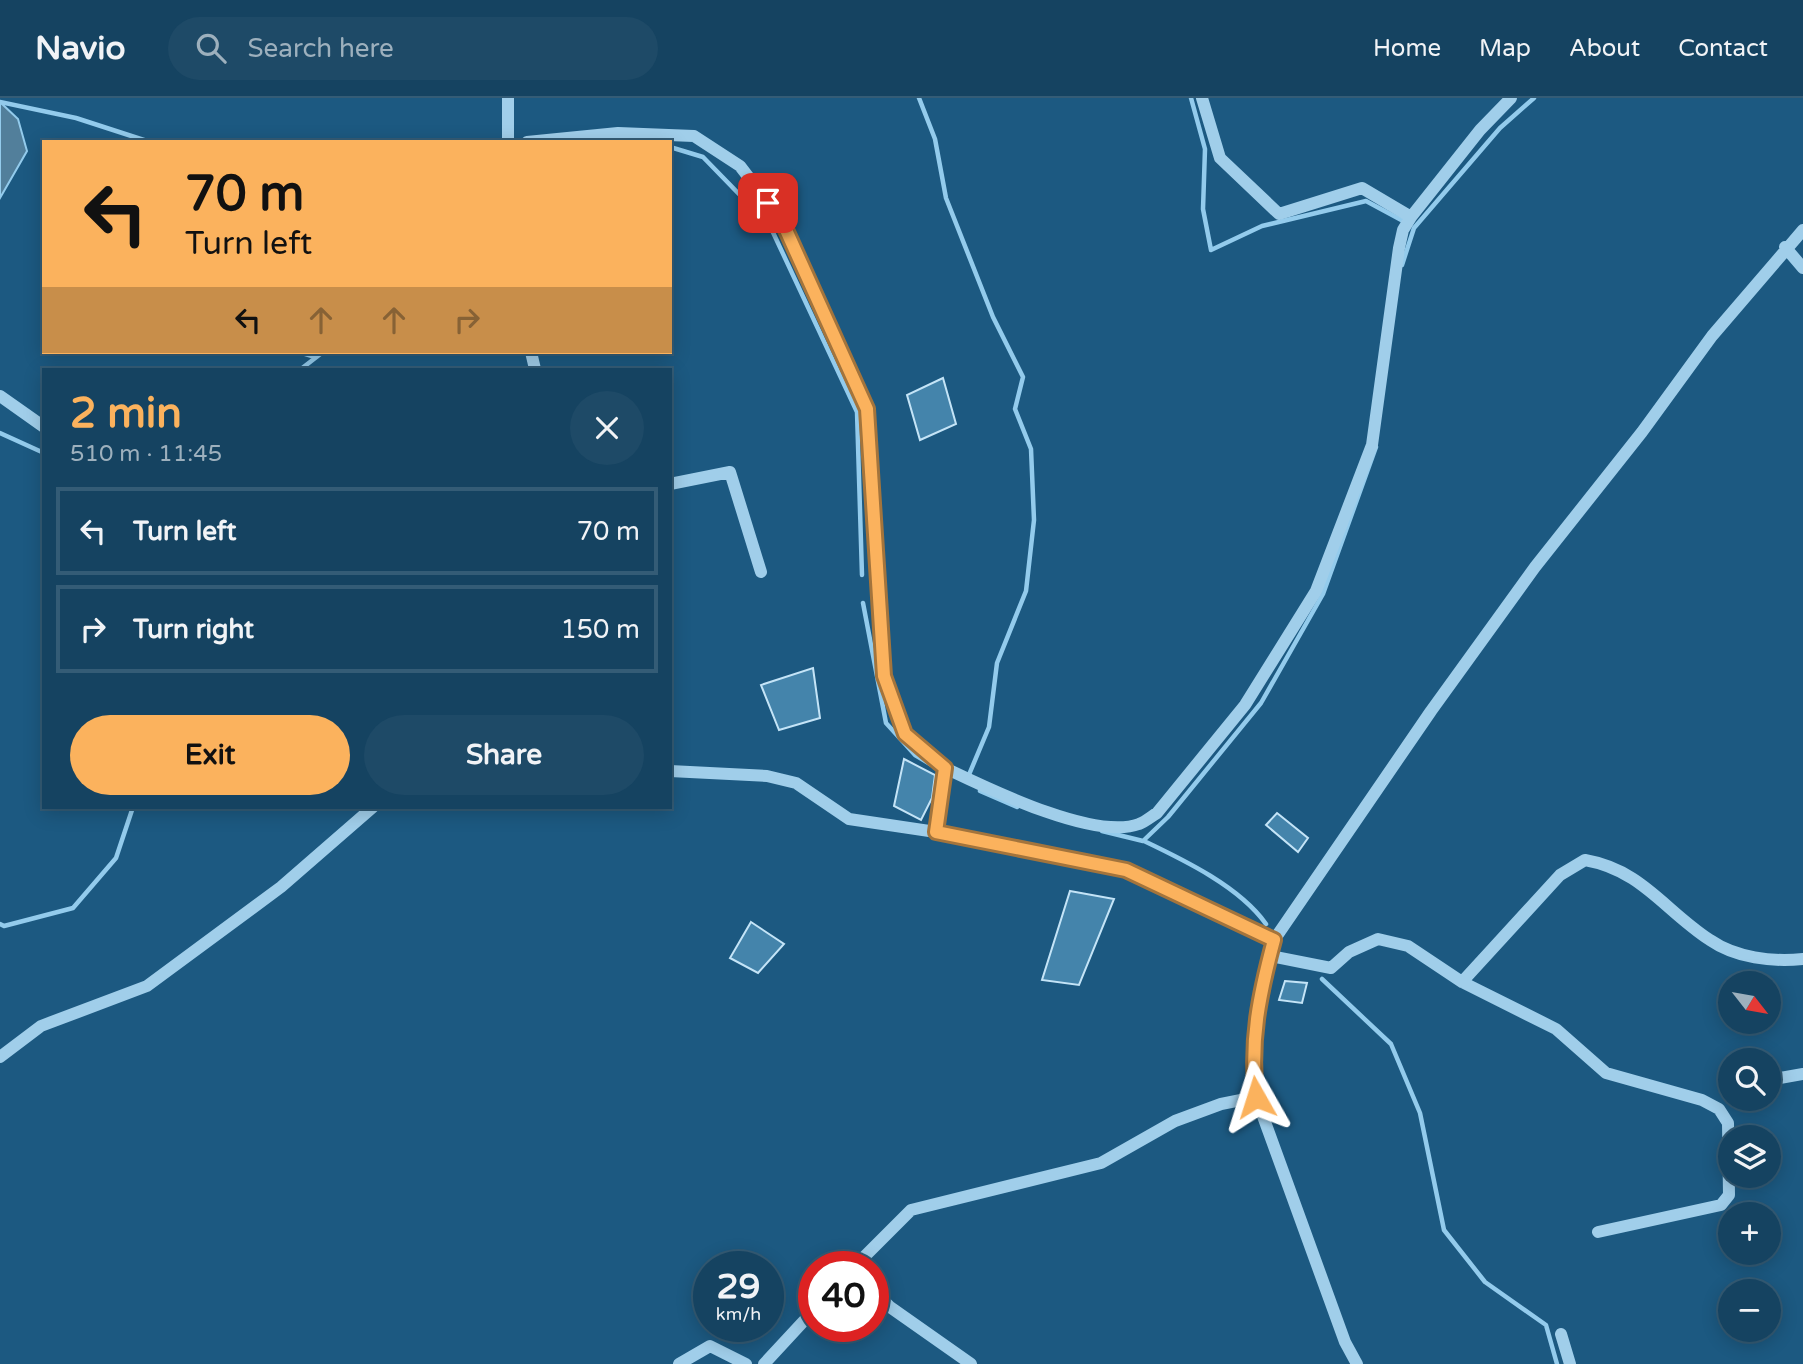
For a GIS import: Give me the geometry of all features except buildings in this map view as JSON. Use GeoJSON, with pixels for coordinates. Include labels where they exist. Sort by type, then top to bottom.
{"type":"FeatureCollection","features":[{"type":"Feature","properties":{"kind":"street"},"geometry":{"type":"LineString","coordinates":[[508,98],[508,140]]}},
{"type":"Feature","properties":{"kind":"street"},"geometry":{"type":"LineString","coordinates":[[1202,98],[1220,158],[1279,214],[1362,188],[1411,218]]}},
{"type":"Feature","properties":{"kind":"street"},"geometry":{"type":"LineString","coordinates":[[545,140],[618,132],[694,136],[740,166],[782,221],[867,409],[884,676],[905,734],[945,768],[998,794],[1092,824],[1124,827],[1140,824],[1157,813],[1245,705],[1316,591],[1372,445],[1403,230],[1480,130],[1511,98]]}},
{"type":"Feature","properties":{"kind":"street"},"geometry":{"type":"LineString","coordinates":[[1357,1364],[1345,1342],[1256,1097],[1252,1056],[1257,1007],[1274,940],[1431,711],[1535,567],[1643,432],[1712,336],[1803,230]]}},
{"type":"Feature","properties":{"kind":"street"},"geometry":{"type":"LineString","coordinates":[[1786,247],[1803,268]]}},
{"type":"Feature","properties":{"kind":"street"},"geometry":{"type":"LineString","coordinates":[[0,396],[42,426]]}},
{"type":"Feature","properties":{"kind":"street"},"geometry":{"type":"LineString","coordinates":[[672,484],[730,472],[761,572]]}},
{"type":"Feature","properties":{"kind":"street"},"geometry":{"type":"LineString","coordinates":[[936,832],[945,768]]}},
{"type":"Feature","properties":{"kind":"street"},"geometry":{"type":"LineString","coordinates":[[672,771],[767,776],[796,783],[849,818],[936,832],[1126,870],[1274,940]]}},
{"type":"Feature","properties":{"kind":"street"},"geometry":{"type":"LineString","coordinates":[[0,1057],[41,1026],[147,986],[281,887],[371,809]]}},
{"type":"Feature","properties":{"kind":"street"},"geometry":{"type":"LineString","coordinates":[[1462,982],[1560,875],[1585,860],[1609,864],[1642,883],[1711,941],[1753,958],[1803,959]]}},
{"type":"Feature","properties":{"kind":"street"},"geometry":{"type":"LineString","coordinates":[[1269,956],[1332,968],[1349,952],[1378,939],[1408,946],[1462,982],[1556,1028],[1606,1073],[1702,1100],[1719,1109],[1728,1123],[1730,1195],[1721,1205],[1598,1232]]}},
{"type":"Feature","properties":{"kind":"street"},"geometry":{"type":"LineString","coordinates":[[1781,1078],[1803,1074]]}},
{"type":"Feature","properties":{"kind":"street"},"geometry":{"type":"LineString","coordinates":[[870,1251],[911,1210],[1101,1163],[1175,1121],[1221,1104],[1256,1097]]}},
{"type":"Feature","properties":{"kind":"street"},"geometry":{"type":"LineString","coordinates":[[889,1306],[971,1364]]}},
{"type":"Feature","properties":{"kind":"street"},"geometry":{"type":"LineString","coordinates":[[764,1364],[798,1327]]}},
{"type":"Feature","properties":{"kind":"street"},"geometry":{"type":"LineString","coordinates":[[1561,1334],[1570,1364]]}},
{"type":"Feature","properties":{"kind":"street"},"geometry":{"type":"LineString","coordinates":[[679,1364],[710,1346],[746,1364]]}},
{"type":"Feature","properties":{"kind":"water"},"geometry":{"type":"Polygon","coordinates":[[[0,102],[18,119],[27,151],[0,198],[0,102]]]}},
{"type":"Feature","properties":{"kind":"waterway"},"geometry":{"type":"LineString","coordinates":[[919,98],[935,139],[946,198],[993,317],[1023,377],[1015,409],[1031,449],[1034,520],[1026,591],[997,663],[989,727],[968,777]]}},
{"type":"Feature","properties":{"kind":"waterway"},"geometry":{"type":"LineString","coordinates":[[1191,98],[1205,149],[1203,209],[1211,250],[1262,226],[1366,201],[1405,222]]}},
{"type":"Feature","properties":{"kind":"waterway"},"geometry":{"type":"LineString","coordinates":[[1402,265],[1414,228],[1500,128],[1534,98]]}},
{"type":"Feature","properties":{"kind":"waterway"},"geometry":{"type":"LineString","coordinates":[[0,102],[76,118],[144,140]]}},
{"type":"Feature","properties":{"kind":"waterway"},"geometry":{"type":"LineString","coordinates":[[619,140],[635,140]]}},
{"type":"Feature","properties":{"kind":"waterway"},"geometry":{"type":"LineString","coordinates":[[672,148],[703,157],[770,226],[857,412],[862,575]]}},
{"type":"Feature","properties":{"kind":"waterway"},"geometry":{"type":"LineString","coordinates":[[305,354],[315,357]]}},
{"type":"Feature","properties":{"kind":"waterway"},"geometry":{"type":"LineString","coordinates":[[302,368],[320,354]]}},
{"type":"Feature","properties":{"kind":"waterway"},"geometry":{"type":"LineString","coordinates":[[0,433],[42,452]]}},
{"type":"Feature","properties":{"kind":"waterway"},"geometry":{"type":"LineString","coordinates":[[1102,831],[1143,841],[1168,817],[1261,703],[1323,594],[1376,447]]}},
{"type":"Feature","properties":{"kind":"waterway"},"geometry":{"type":"LineString","coordinates":[[863,603],[886,723],[915,755],[935,767]]}},
{"type":"Feature","properties":{"kind":"waterway"},"geometry":{"type":"LineString","coordinates":[[980,791],[1017,807]]}},
{"type":"Feature","properties":{"kind":"waterway"},"geometry":{"type":"LineString","coordinates":[[0,924],[4,926],[73,908],[116,858],[132,809]]}},
{"type":"Feature","properties":{"kind":"waterway"},"geometry":{"type":"LineString","coordinates":[[1144,841],[1227,886],[1266,924]]}},
{"type":"Feature","properties":{"kind":"waterway"},"geometry":{"type":"LineString","coordinates":[[1322,979],[1391,1044],[1420,1113],[1444,1230],[1485,1282],[1546,1325],[1557,1364]]}},
{"type":"Feature","properties":{"kind":"route"},"geometry":{"type":"LineString","coordinates":[[768,203],[782,221],[867,409],[884,676],[905,734],[924,747],[945,768],[936,832],[1126,870],[1274,940],[1257,1007],[1252,1056],[1256,1097]]}}]}
